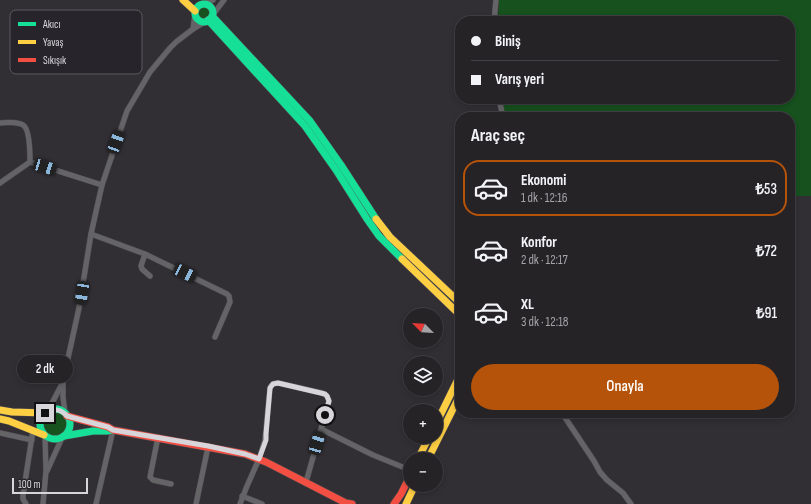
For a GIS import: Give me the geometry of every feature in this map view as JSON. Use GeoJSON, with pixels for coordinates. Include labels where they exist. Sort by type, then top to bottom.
{"type":"FeatureCollection","features":[{"type":"Feature","properties":{"kind":"street"},"geometry":{"type":"LineString","coordinates":[[183,0],[195,12],[198,19],[203,22],[210,18],[213,13],[211,8],[206,4],[200,3]]}},
{"type":"Feature","properties":{"kind":"street"},"geometry":{"type":"LineString","coordinates":[[193,29],[196,8],[200,3],[213,0]]}},
{"type":"Feature","properties":{"kind":"street"},"geometry":{"type":"LineString","coordinates":[[46,472],[70,425],[66,415],[63,397],[63,381],[79,308],[91,234],[102,185],[127,111],[150,72],[170,48],[193,29],[210,18],[224,0]]}},
{"type":"Feature","properties":{"kind":"street"},"geometry":{"type":"LineString","coordinates":[[494,16],[496,0]]}},
{"type":"Feature","properties":{"kind":"street"},"geometry":{"type":"LineString","coordinates":[[210,18],[310,121],[341,165],[373,215],[390,237],[455,298]]}},
{"type":"Feature","properties":{"kind":"street"},"geometry":{"type":"LineString","coordinates":[[210,18],[304,126],[336,170],[379,236],[455,310]]}},
{"type":"Feature","properties":{"kind":"street"},"geometry":{"type":"LineString","coordinates":[[0,123],[21,124],[25,127],[28,132],[30,162]]}},
{"type":"Feature","properties":{"kind":"street"},"geometry":{"type":"LineString","coordinates":[[30,162],[102,185]]}},
{"type":"Feature","properties":{"kind":"street"},"geometry":{"type":"LineString","coordinates":[[0,183],[30,162]]}},
{"type":"Feature","properties":{"kind":"street"},"geometry":{"type":"LineString","coordinates":[[91,234],[145,254],[224,292],[229,296],[230,302],[215,337]]}},
{"type":"Feature","properties":{"kind":"street"},"geometry":{"type":"LineString","coordinates":[[145,254],[141,266],[142,269],[150,276]]}},
{"type":"Feature","properties":{"kind":"street"},"geometry":{"type":"LineString","coordinates":[[43,504],[46,472],[45,436],[41,430],[40,424],[41,418],[46,412],[63,381]]}},
{"type":"Feature","properties":{"kind":"street"},"geometry":{"type":"LineString","coordinates":[[240,504],[266,440],[270,388],[273,384],[278,383],[322,394],[327,396],[329,401],[306,482]]}},
{"type":"Feature","properties":{"kind":"street"},"geometry":{"type":"LineString","coordinates":[[443,410],[455,385]]}},
{"type":"Feature","properties":{"kind":"street"},"geometry":{"type":"LineString","coordinates":[[432,452],[455,405]]}},
{"type":"Feature","properties":{"kind":"street"},"geometry":{"type":"LineString","coordinates":[[0,410],[12,412],[46,412],[57,409],[66,415],[108,427],[113,430]]}},
{"type":"Feature","properties":{"kind":"street"},"geometry":{"type":"LineString","coordinates":[[565,418],[600,472],[623,493],[632,504]]}},
{"type":"Feature","properties":{"kind":"street"},"geometry":{"type":"LineString","coordinates":[[0,419],[9,420],[53,439],[93,431],[113,430],[208,446],[245,454],[259,459],[348,504]]}},
{"type":"Feature","properties":{"kind":"street"},"geometry":{"type":"LineString","coordinates":[[321,429],[373,455],[403,467]]}},
{"type":"Feature","properties":{"kind":"street"},"geometry":{"type":"LineString","coordinates":[[26,504],[22,495],[33,430]]}},
{"type":"Feature","properties":{"kind":"street"},"geometry":{"type":"LineString","coordinates":[[96,504],[113,430]]}},
{"type":"Feature","properties":{"kind":"street"},"geometry":{"type":"LineString","coordinates":[[0,433],[32,440]]}},
{"type":"Feature","properties":{"kind":"street"},"geometry":{"type":"LineString","coordinates":[[158,437],[150,478],[171,484]]}},
{"type":"Feature","properties":{"kind":"street"},"geometry":{"type":"LineString","coordinates":[[196,504],[208,446]]}},
{"type":"Feature","properties":{"kind":"street"},"geometry":{"type":"LineString","coordinates":[[394,504],[403,490]]}},
{"type":"Feature","properties":{"kind":"street"},"geometry":{"type":"LineString","coordinates":[[406,504],[412,492]]}},
{"type":"Feature","properties":{"kind":"street"},"geometry":{"type":"LineString","coordinates":[[242,496],[262,504]]}},
{"type":"Feature","properties":{"kind":"green space"},"geometry":{"type":"Polygon","coordinates":[[[499,0],[811,0],[811,196],[795,196],[795,112],[503,112],[503,104],[795,104],[795,16],[498,16],[499,0]]]}},
{"type":"Feature","properties":{"kind":"green space"},"geometry":{"type":"Polygon","coordinates":[[[204,6],[209,8],[211,13],[209,18],[204,20],[199,18],[197,13],[199,8],[204,6]]]}},
{"type":"Feature","properties":{"kind":"green space"},"geometry":{"type":"Polygon","coordinates":[[[50,412],[60,412],[67,419],[67,429],[60,436],[50,436],[43,429],[43,419],[50,412]]]}},
{"type":"Feature","properties":{"kind":"traffic: fast"},"geometry":{"type":"LineString","coordinates":[[204,4],[210,7],[213,13],[210,19],[204,22],[198,19],[195,13],[198,7],[204,4]]}},
{"type":"Feature","properties":{"kind":"traffic: fast"},"geometry":{"type":"LineString","coordinates":[[212,16],[310,121],[376,219]]}},
{"type":"Feature","properties":{"kind":"traffic: fast"},"geometry":{"type":"LineString","coordinates":[[208,20],[305,126],[379,236],[402,259]]}},
{"type":"Feature","properties":{"kind":"traffic: fast"},"geometry":{"type":"LineString","coordinates":[[55,409],[66,413],[70,424],[66,435],[55,439],[44,435],[40,424],[44,413],[55,409]]}},
{"type":"Feature","properties":{"kind":"traffic: fast"},"geometry":{"type":"LineString","coordinates":[[64,436],[93,431],[112,430]]}},
{"type":"Feature","properties":{"kind":"traffic: slow"},"geometry":{"type":"LineString","coordinates":[[183,0],[195,11]]}},
{"type":"Feature","properties":{"kind":"traffic: slow"},"geometry":{"type":"LineString","coordinates":[[376,219],[390,237],[455,298]]}},
{"type":"Feature","properties":{"kind":"traffic: slow"},"geometry":{"type":"LineString","coordinates":[[402,259],[455,310]]}},
{"type":"Feature","properties":{"kind":"traffic: slow"},"geometry":{"type":"LineString","coordinates":[[443,410],[455,385]]}},
{"type":"Feature","properties":{"kind":"traffic: slow"},"geometry":{"type":"LineString","coordinates":[[432,452],[455,405]]}},
{"type":"Feature","properties":{"kind":"traffic: slow"},"geometry":{"type":"LineString","coordinates":[[0,410],[45,413]]}},
{"type":"Feature","properties":{"kind":"traffic: slow"},"geometry":{"type":"LineString","coordinates":[[0,419],[44,435]]}},
{"type":"Feature","properties":{"kind":"traffic: slow"},"geometry":{"type":"LineString","coordinates":[[422,452],[426,444]]}},
{"type":"Feature","properties":{"kind":"traffic: slow"},"geometry":{"type":"LineString","coordinates":[[406,504],[412,492]]}},
{"type":"Feature","properties":{"kind":"traffic: jam"},"geometry":{"type":"LineString","coordinates":[[67,416],[108,427],[113,430],[245,454],[266,462],[346,503],[352,504]]}},
{"type":"Feature","properties":{"kind":"traffic: jam"},"geometry":{"type":"LineString","coordinates":[[394,504],[403,490]]}},
{"type":"Feature","properties":{"kind":"route"},"geometry":{"type":"LineString","coordinates":[[45,413],[57,409],[67,416],[108,427],[113,430],[208,446],[245,454],[259,459],[266,440],[270,388],[273,384],[278,383],[325,394],[329,401],[325,415]]}}]}
